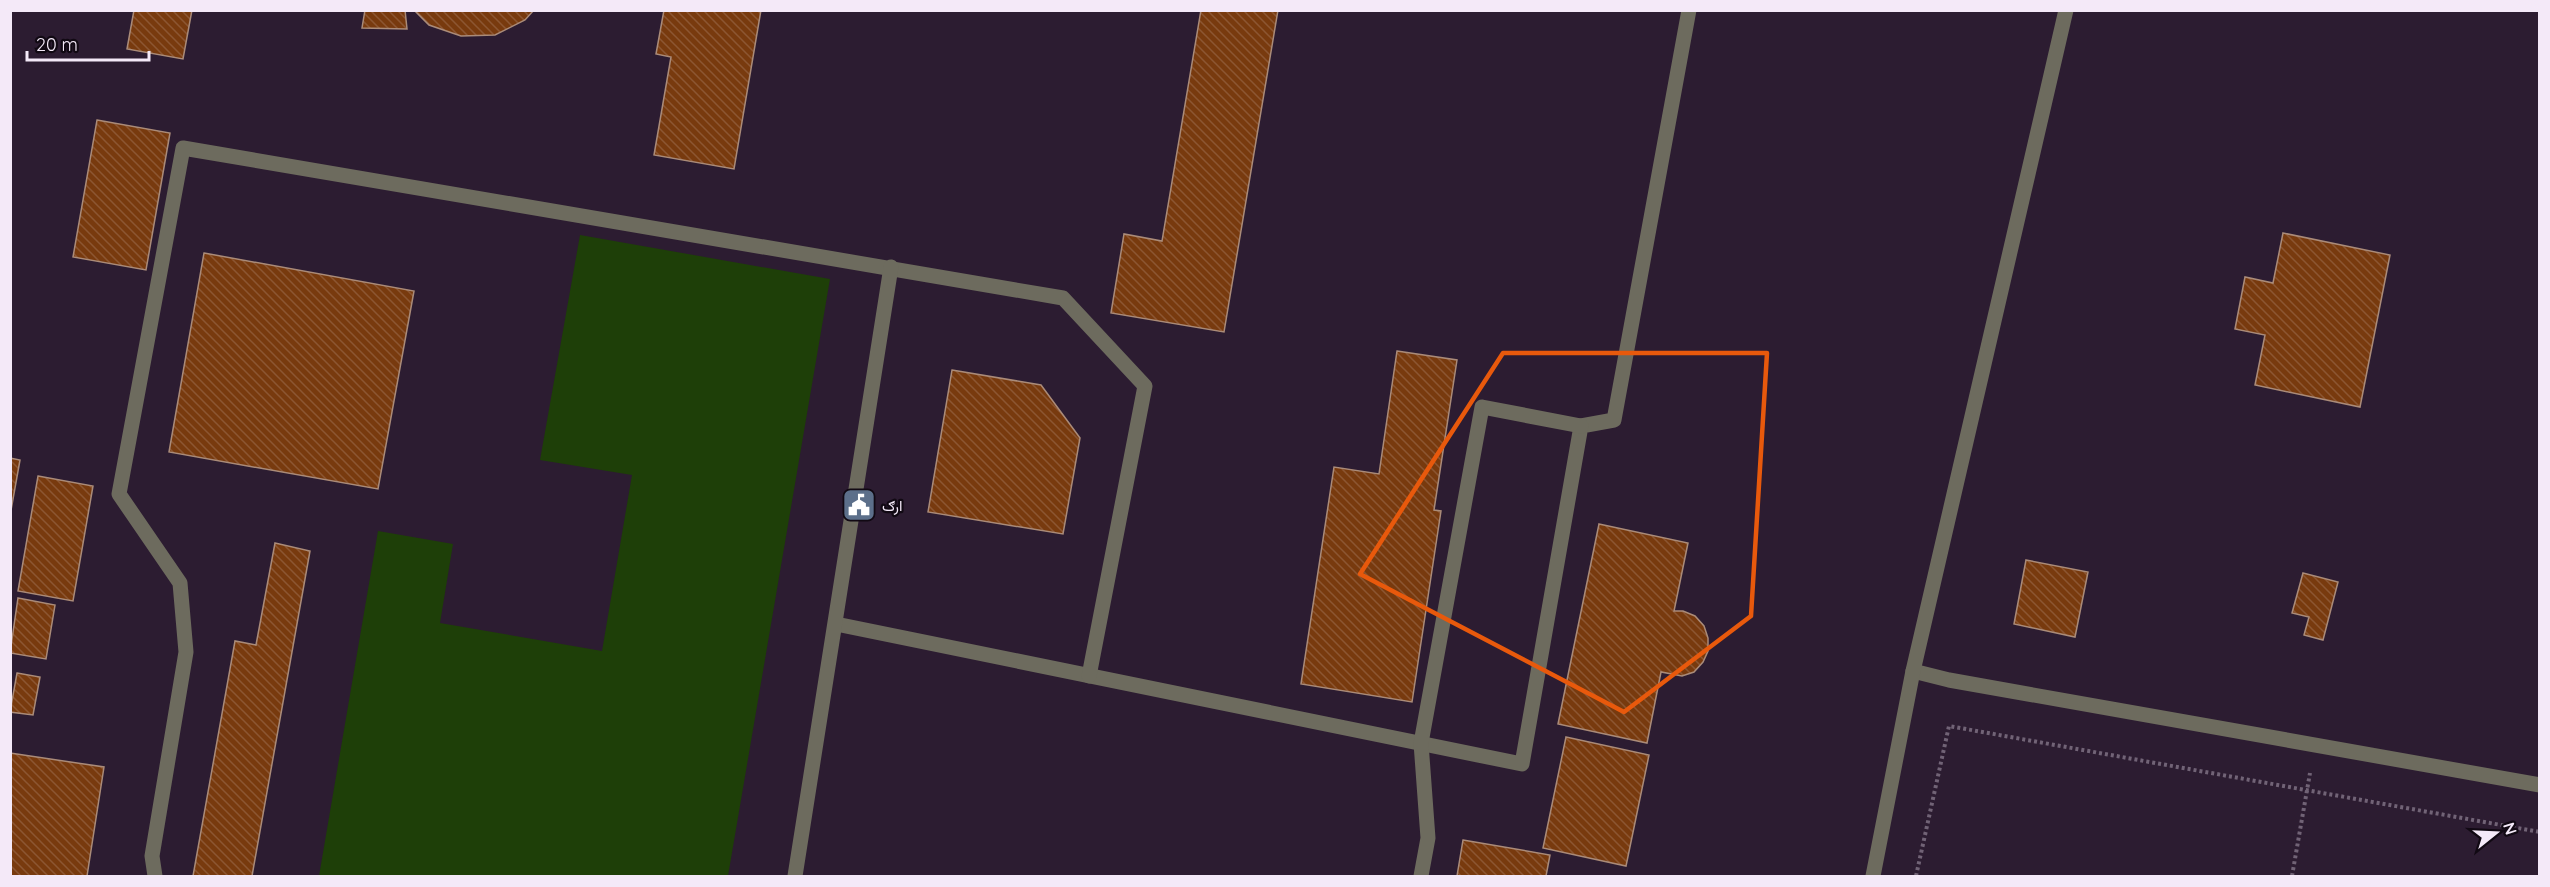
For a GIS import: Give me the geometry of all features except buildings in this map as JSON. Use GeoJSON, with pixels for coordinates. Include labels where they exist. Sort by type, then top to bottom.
{"type":"FeatureCollection","features":[{"type":"Feature","properties":{"kind":"lane"},"geometry":{"type":"LineString","coordinates":[[1421,876],[1428,838],[1421,743],[1482,407],[1581,426],[1614,420],[1689,10]]}},
{"type":"Feature","properties":{"kind":"lane"},"geometry":{"type":"LineString","coordinates":[[1873,876],[1912,671],[2066,10]]}},
{"type":"Feature","properties":{"kind":"lane"},"geometry":{"type":"LineString","coordinates":[[155,876],[152,856],[186,652],[180,583],[119,494],[183,148],[1063,298],[1144,386],[1089,676]]}},
{"type":"Feature","properties":{"kind":"lane"},"geometry":{"type":"LineString","coordinates":[[795,876],[891,267]]}},
{"type":"Feature","properties":{"kind":"lane"},"geometry":{"type":"LineString","coordinates":[[836,624],[1522,764],[1581,426]]}},
{"type":"Feature","properties":{"kind":"lane"},"geometry":{"type":"LineString","coordinates":[[1912,671],[1949,680],[2540,785]]}},
{"type":"Feature","properties":{"kind":"path"},"geometry":{"type":"LineString","coordinates":[[1916,876],[1949,726],[2540,832]]}},
{"type":"Feature","properties":{"kind":"path"},"geometry":{"type":"LineString","coordinates":[[2292,876],[2314,746]]}},
{"type":"Feature","properties":{"kind":"highlighted area"},"geometry":{"type":"Polygon","coordinates":[[[1503,353],[1767,353],[1751,616],[1624,712],[1360,574],[1503,353]]]}},
{"type":"Feature","properties":{"kind":"green space"},"geometry":{"type":"Polygon","coordinates":[[[580,235],[830,279],[728,876],[319,876],[378,531],[453,544],[440,623],[602,651],[632,475],[540,460],[580,235]]]}},
{"type":"Feature","properties":{"kind":"place","name":"ارګ"},"geometry":{"type":"Point","coordinates":[859,505]}}]}
